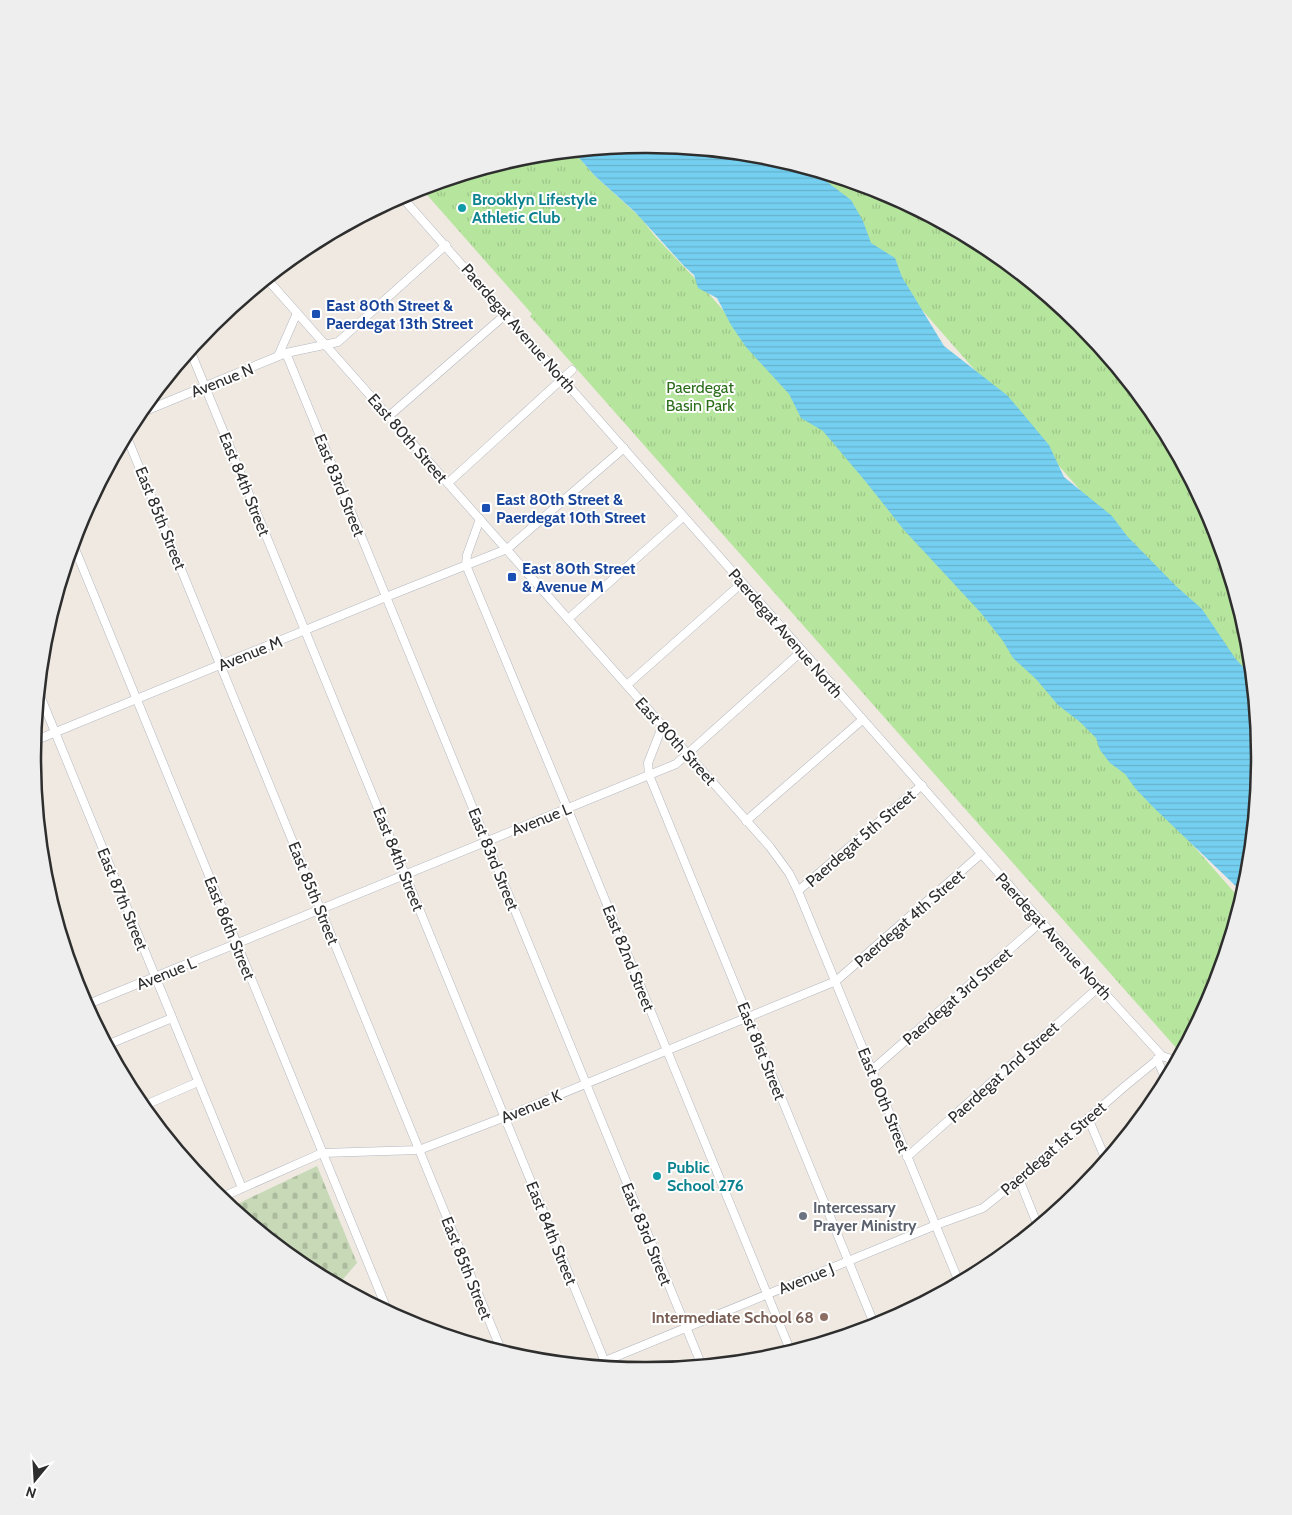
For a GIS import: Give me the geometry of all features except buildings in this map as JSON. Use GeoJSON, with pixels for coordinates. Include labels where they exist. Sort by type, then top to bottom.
{"type":"FeatureCollection","features":[{"type":"Feature","properties":{"kind":"street","name":"Paerdegat Avenue North"},"geometry":{"type":"LineString","coordinates":[[407,203],[862,720],[922,785],[1159,1058],[1171,1059]]}},
{"type":"Feature","properties":{"kind":"street","name":"Avenue N"},"geometry":{"type":"LineString","coordinates":[[153,408],[282,355],[338,342],[446,245]]}},
{"type":"Feature","properties":{"kind":"street","name":"East 80th Street"},"geometry":{"type":"LineString","coordinates":[[271,284],[780,859],[798,891],[956,1276]]}},
{"type":"Feature","properties":{"kind":"street"},"geometry":{"type":"LineString","coordinates":[[282,355],[297,313]]}},
{"type":"Feature","properties":{"kind":"street"},"geometry":{"type":"LineString","coordinates":[[389,416],[506,314]]}},
{"type":"Feature","properties":{"kind":"street","name":"East 83rd Street"},"geometry":{"type":"LineString","coordinates":[[282,355],[386,597],[699,1360]]}},
{"type":"Feature","properties":{"kind":"street","name":"East 84th Street"},"geometry":{"type":"LineString","coordinates":[[193,357],[605,1361]]}},
{"type":"Feature","properties":{"kind":"street"},"geometry":{"type":"LineString","coordinates":[[448,483],[572,370]]}},
{"type":"Feature","properties":{"kind":"street","name":"East 85th Street"},"geometry":{"type":"LineString","coordinates":[[129,443],[499,1344]]}},
{"type":"Feature","properties":{"kind":"street"},"geometry":{"type":"LineString","coordinates":[[507,550],[624,448]]}},
{"type":"Feature","properties":{"kind":"street"},"geometry":{"type":"LineString","coordinates":[[568,619],[684,517]]}},
{"type":"Feature","properties":{"kind":"street"},"geometry":{"type":"LineString","coordinates":[[466,565],[467,555],[480,519]]}},
{"type":"Feature","properties":{"kind":"street","name":"Avenue M"},"geometry":{"type":"LineString","coordinates":[[42,738],[386,597],[507,550]]}},
{"type":"Feature","properties":{"kind":"street","name":"East 86th Street"},"geometry":{"type":"LineString","coordinates":[[77,553],[384,1302]]}},
{"type":"Feature","properties":{"kind":"street","name":"East 82nd Street"},"geometry":{"type":"LineString","coordinates":[[466,565],[568,808],[787,1346]]}},
{"type":"Feature","properties":{"kind":"street"},"geometry":{"type":"LineString","coordinates":[[627,685],[742,583]]}},
{"type":"Feature","properties":{"kind":"street","name":"Avenue L"},"geometry":{"type":"LineString","coordinates":[[93,1002],[676,764],[802,651]]}},
{"type":"Feature","properties":{"kind":"street","name":"East 87th Street"},"geometry":{"type":"LineString","coordinates":[[44,705],[242,1188]]}},
{"type":"Feature","properties":{"kind":"street"},"geometry":{"type":"LineString","coordinates":[[746,821],[862,720]]}},
{"type":"Feature","properties":{"kind":"street"},"geometry":{"type":"LineString","coordinates":[[648,775],[648,763],[662,727]]}},
{"type":"Feature","properties":{"kind":"street","name":"East 81st Street"},"geometry":{"type":"LineString","coordinates":[[648,775],[872,1318]]}},
{"type":"Feature","properties":{"kind":"street","name":"Paerdegat 5th Street"},"geometry":{"type":"LineString","coordinates":[[798,891],[922,785]]}},
{"type":"Feature","properties":{"kind":"street","name":"Paerdegat 4th Street"},"geometry":{"type":"LineString","coordinates":[[836,981],[982,854]]}},
{"type":"Feature","properties":{"kind":"street","name":"Paerdegat 3rd Street"},"geometry":{"type":"LineString","coordinates":[[872,1070],[1042,922]]}},
{"type":"Feature","properties":{"kind":"street","name":"Avenue K"},"geometry":{"type":"LineString","coordinates":[[228,1194],[322,1152],[420,1150],[836,981]]}},
{"type":"Feature","properties":{"kind":"street","name":"Paerdegat 2nd Street"},"geometry":{"type":"LineString","coordinates":[[907,1157],[1099,987]]}},
{"type":"Feature","properties":{"kind":"street"},"geometry":{"type":"LineString","coordinates":[[113,1043],[172,1018]]}},
{"type":"Feature","properties":{"kind":"street"},"geometry":{"type":"LineString","coordinates":[[1159,1058],[1163,1071]]}},
{"type":"Feature","properties":{"kind":"street","name":"Paerdegat 1st Street"},"geometry":{"type":"LineString","coordinates":[[936,1225],[984,1208],[1159,1058]]}},
{"type":"Feature","properties":{"kind":"street"},"geometry":{"type":"LineString","coordinates":[[150,1103],[198,1082]]}},
{"type":"Feature","properties":{"kind":"street"},"geometry":{"type":"LineString","coordinates":[[1088,1118],[1103,1153]]}},
{"type":"Feature","properties":{"kind":"street"},"geometry":{"type":"LineString","coordinates":[[1019,1179],[1035,1220]]}},
{"type":"Feature","properties":{"kind":"street","name":"Avenue J"},"geometry":{"type":"LineString","coordinates":[[612,1361],[686,1327],[936,1225]]}},
{"type":"Feature","properties":{"kind":"green space","name":"Paerdegat Basin Park"},"geometry":{"type":"Polygon","coordinates":[[[578,157],[595,176],[641,218],[654,235],[701,285],[1235,893],[1219,952],[1205,989],[1176,1048],[530,316],[532,314],[427,195],[489,173],[528,164],[578,157]]]}},
{"type":"Feature","properties":{"kind":"green space"},"geometry":{"type":"Polygon","coordinates":[[[802,173],[877,199],[913,215],[982,255],[1045,303],[1101,359],[1126,389],[1170,455],[1205,526],[1219,563],[1230,601],[1246,679],[802,173]]]}},
{"type":"Feature","properties":{"kind":"green space"},"geometry":{"type":"Polygon","coordinates":[[[317,1166],[357,1263],[342,1280],[278,1237],[238,1204],[317,1166]]]}},
{"type":"Feature","properties":{"kind":"water"},"geometry":{"type":"Polygon","coordinates":[[[606,154],[686,154],[764,164],[803,173],[825,180],[851,200],[863,221],[871,243],[895,258],[902,277],[944,346],[1008,396],[1049,445],[1064,477],[1112,516],[1127,536],[1176,586],[1202,609],[1235,658],[1244,668],[1251,758],[1246,836],[1236,887],[1152,806],[1125,774],[1110,763],[1100,750],[1096,738],[1080,722],[1058,705],[1036,679],[1013,658],[1003,641],[981,613],[904,530],[823,431],[801,418],[789,394],[746,347],[731,325],[717,298],[698,288],[694,275],[635,212],[595,176],[578,157],[606,154]]]}},
{"type":"Feature","properties":{"kind":"place","name":"Brooklyn Lifestyle Athletic Club"},"geometry":{"type":"Point","coordinates":[462,208]}},
{"type":"Feature","properties":{"kind":"place","name":"East 80th Street & Paerdegat 13th Street"},"geometry":{"type":"Point","coordinates":[316,314]}},
{"type":"Feature","properties":{"kind":"place","name":"East 80th Street & Paerdegat 10th Street"},"geometry":{"type":"Point","coordinates":[486,508]}},
{"type":"Feature","properties":{"kind":"place","name":"East 80th Street & Avenue M"},"geometry":{"type":"Point","coordinates":[512,577]}},
{"type":"Feature","properties":{"kind":"place","name":"Public School 276"},"geometry":{"type":"Point","coordinates":[657,1176]}},
{"type":"Feature","properties":{"kind":"place","name":"Intercessary Prayer Ministry"},"geometry":{"type":"Point","coordinates":[803,1216]}},
{"type":"Feature","properties":{"kind":"place","name":"Intermediate School 68"},"geometry":{"type":"Point","coordinates":[824,1317]}}]}
